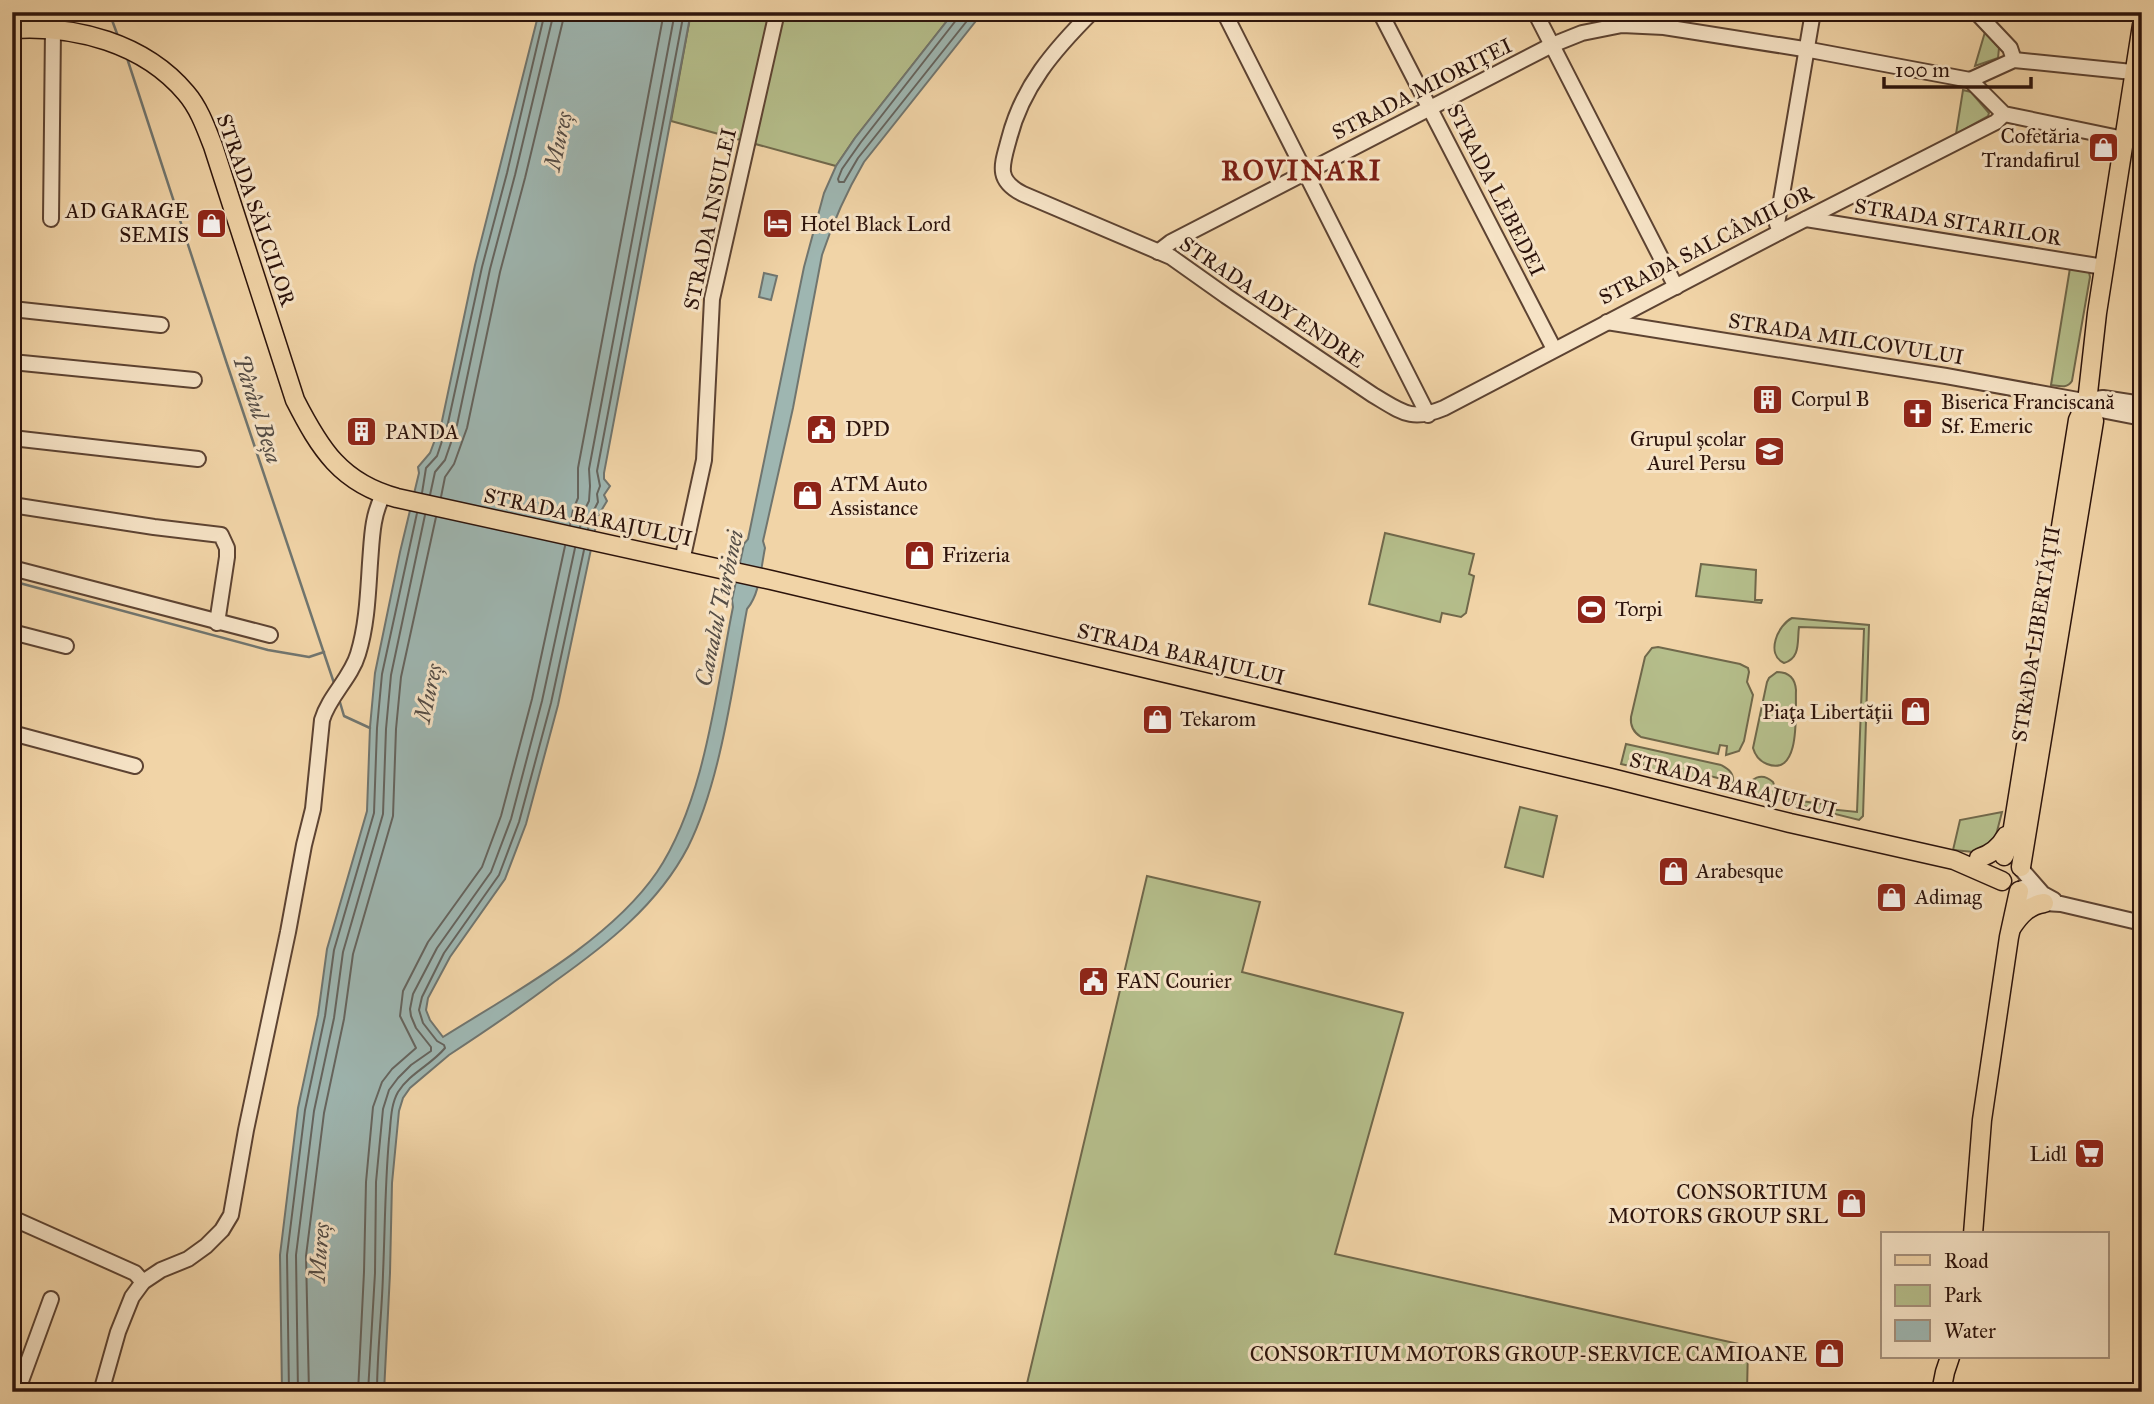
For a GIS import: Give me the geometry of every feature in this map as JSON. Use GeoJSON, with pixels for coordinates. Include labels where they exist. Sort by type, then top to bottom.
{"type":"FeatureCollection","features":[{"type":"Feature","properties":{"kind":"main road","name":"STRADA LIBERTĂȚII"},"geometry":{"type":"LineString","coordinates":[[2002,857],[2011,840],[2078,420],[2088,403],[2104,267],[2124,139],[2135,110],[2142,25]]}},
{"type":"Feature","properties":{"kind":"main road","name":"STRADA SĂLCILOR"},"geometry":{"type":"LineString","coordinates":[[12,29],[53,29],[96,36],[128,49],[155,65],[187,94],[201,117],[213,146],[295,400],[310,430],[340,469],[352,479],[390,497]]}},
{"type":"Feature","properties":{"kind":"main road","name":"STRADA LIBERTĂȚII"},"geometry":{"type":"LineString","coordinates":[[1973,1232],[1982,1120],[2010,934],[2015,881],[2094,421],[2088,403]]}},
{"type":"Feature","properties":{"kind":"main road","name":"STRADA BARAJULUI"},"geometry":{"type":"LineString","coordinates":[[390,497],[769,580],[1602,776],[1779,821],[1954,860],[2015,881]]}},
{"type":"Feature","properties":{"kind":"main road"},"geometry":{"type":"LineString","coordinates":[[1979,858],[2000,846],[2016,809]]}},
{"type":"Feature","properties":{"kind":"main road","name":"STRADA BARAJULUI"},"geometry":{"type":"LineString","coordinates":[[1954,860],[2002,857]]}},
{"type":"Feature","properties":{"kind":"main road"},"geometry":{"type":"LineString","coordinates":[[2002,857],[2014,858],[2015,881]]}},
{"type":"Feature","properties":{"kind":"main road"},"geometry":{"type":"LineString","coordinates":[[2010,934],[2024,912],[2032,906],[2053,903]]}},
{"type":"Feature","properties":{"kind":"main road"},"geometry":{"type":"LineString","coordinates":[[1941,1392],[1949,1362]]}},
{"type":"Feature","properties":{"kind":"street","name":"STRADA INSULEI"},"geometry":{"type":"LineString","coordinates":[[682,561],[704,460],[712,299],[777,12]]}},
{"type":"Feature","properties":{"kind":"street","name":"STRADA ADY ENDRE"},"geometry":{"type":"LineString","coordinates":[[1092,12],[1057,50],[1022,100],[1003,160],[1003,175],[1009,185],[1023,194],[1158,251],[1182,264],[1397,410],[1419,416],[1428,415]]}},
{"type":"Feature","properties":{"kind":"street"},"geometry":{"type":"LineString","coordinates":[[1224,12],[1428,415]]}},
{"type":"Feature","properties":{"kind":"street","name":"STRADA LEBEDEI"},"geometry":{"type":"LineString","coordinates":[[1380,12],[1554,349]]}},
{"type":"Feature","properties":{"kind":"street"},"geometry":{"type":"LineString","coordinates":[[1535,12],[1676,287]]}},
{"type":"Feature","properties":{"kind":"street"},"geometry":{"type":"LineString","coordinates":[[1780,232],[1777,224],[1813,12]]}},
{"type":"Feature","properties":{"kind":"street"},"geometry":{"type":"LineString","coordinates":[[1976,12],[2010,48],[2014,60]]}},
{"type":"Feature","properties":{"kind":"street","name":"STRADA MIORIȚEI"},"geometry":{"type":"LineString","coordinates":[[1158,251],[1552,45],[1582,33],[1665,20],[1970,80]]}},
{"type":"Feature","properties":{"kind":"street"},"geometry":{"type":"LineString","coordinates":[[51,219],[53,29]]}},
{"type":"Feature","properties":{"kind":"street"},"geometry":{"type":"LineString","coordinates":[[2124,139],[2004,114],[1970,80],[2014,60],[2138,73]]}},
{"type":"Feature","properties":{"kind":"street","name":"STRADA SALCÂMILOR"},"geometry":{"type":"LineString","coordinates":[[1428,415],[1996,122],[2004,114]]}},
{"type":"Feature","properties":{"kind":"street","name":"STRADA SITARILOR"},"geometry":{"type":"LineString","coordinates":[[1806,219],[2104,267]]}},
{"type":"Feature","properties":{"kind":"street"},"geometry":{"type":"LineString","coordinates":[[12,309],[161,325]]}},
{"type":"Feature","properties":{"kind":"street","name":"STRADA MILCOVULUI"},"geometry":{"type":"LineString","coordinates":[[1607,322],[1946,376],[2088,403]]}},
{"type":"Feature","properties":{"kind":"street"},"geometry":{"type":"LineString","coordinates":[[12,362],[194,380]]}},
{"type":"Feature","properties":{"kind":"street"},"geometry":{"type":"LineString","coordinates":[[2088,403],[2103,398],[2142,404]]}},
{"type":"Feature","properties":{"kind":"street"},"geometry":{"type":"LineString","coordinates":[[2088,403],[2101,410],[2142,418]]}},
{"type":"Feature","properties":{"kind":"street"},"geometry":{"type":"LineString","coordinates":[[12,438],[198,459]]}},
{"type":"Feature","properties":{"kind":"street"},"geometry":{"type":"LineString","coordinates":[[101,1392],[118,1332],[132,1297],[143,1282],[161,1270],[188,1259],[206,1246],[222,1230],[231,1215],[246,1130],[313,809],[322,720],[325,709],[357,657],[367,598],[373,522],[377,506],[390,497]]}},
{"type":"Feature","properties":{"kind":"street"},"geometry":{"type":"LineString","coordinates":[[12,505],[221,535],[227,548],[227,557],[217,622]]}},
{"type":"Feature","properties":{"kind":"street"},"geometry":{"type":"LineString","coordinates":[[12,568],[270,635]]}},
{"type":"Feature","properties":{"kind":"street"},"geometry":{"type":"LineString","coordinates":[[12,632],[66,646]]}},
{"type":"Feature","properties":{"kind":"street"},"geometry":{"type":"LineString","coordinates":[[12,733],[135,766]]}},
{"type":"Feature","properties":{"kind":"street"},"geometry":{"type":"LineString","coordinates":[[2015,881],[2029,896],[2142,923]]}},
{"type":"Feature","properties":{"kind":"street"},"geometry":{"type":"LineString","coordinates":[[12,1218],[135,1273],[143,1282]]}},
{"type":"Feature","properties":{"kind":"street"},"geometry":{"type":"LineString","coordinates":[[17,1392],[51,1299]]}},
{"type":"Feature","properties":{"kind":"green space"},"geometry":{"type":"Polygon","coordinates":[[[691,12],[954,12],[836,166],[671,121],[691,12]]]}},
{"type":"Feature","properties":{"kind":"green space"},"geometry":{"type":"Polygon","coordinates":[[[1985,32],[1999,48],[1998,58],[1975,66],[1985,32]]]}},
{"type":"Feature","properties":{"kind":"green space"},"geometry":{"type":"Polygon","coordinates":[[[1963,90],[1971,92],[1989,113],[1956,134],[1963,90]]]}},
{"type":"Feature","properties":{"kind":"green space"},"geometry":{"type":"Polygon","coordinates":[[[2070,268],[2089,272],[2090,277],[2072,381],[2065,386],[2051,385],[2070,268]]]}},
{"type":"Feature","properties":{"kind":"green space"},"geometry":{"type":"Polygon","coordinates":[[[1385,533],[1474,554],[1469,574],[1474,576],[1466,613],[1461,617],[1442,613],[1440,622],[1369,604],[1385,533]]]}},
{"type":"Feature","properties":{"kind":"green space"},"geometry":{"type":"Polygon","coordinates":[[[1701,564],[1756,570],[1755,600],[1762,600],[1761,603],[1696,596],[1701,564]]]}},
{"type":"Feature","properties":{"kind":"green space"},"geometry":{"type":"Polygon","coordinates":[[[1792,618],[1869,625],[1863,816],[1859,820],[1747,792],[1753,780],[1765,777],[1773,782],[1779,798],[1823,804],[1828,809],[1857,812],[1864,629],[1799,627],[1796,653],[1784,663],[1778,659],[1774,647],[1778,633],[1792,618]]]}},
{"type":"Feature","properties":{"kind":"green space"},"geometry":{"type":"Polygon","coordinates":[[[1658,647],[1748,668],[1747,682],[1753,695],[1744,741],[1739,751],[1726,755],[1727,746],[1720,745],[1718,754],[1641,737],[1634,731],[1631,717],[1645,657],[1652,648],[1658,647]]]}},
{"type":"Feature","properties":{"kind":"green space"},"geometry":{"type":"Polygon","coordinates":[[[1777,672],[1791,676],[1796,690],[1796,725],[1791,752],[1786,761],[1778,766],[1762,761],[1753,748],[1767,682],[1777,672]]]}},
{"type":"Feature","properties":{"kind":"green space"},"geometry":{"type":"Polygon","coordinates":[[[1626,744],[1721,765],[1731,773],[1733,782],[1710,776],[1708,786],[1646,770],[1646,765],[1636,763],[1634,767],[1621,764],[1626,744]]]}},
{"type":"Feature","properties":{"kind":"green space"},"geometry":{"type":"Polygon","coordinates":[[[1520,807],[1557,816],[1543,877],[1505,867],[1520,807]]]}},
{"type":"Feature","properties":{"kind":"green space"},"geometry":{"type":"Polygon","coordinates":[[[2002,812],[1994,843],[1974,852],[1953,850],[1960,820],[2002,812]]]}},
{"type":"Feature","properties":{"kind":"green space"},"geometry":{"type":"Polygon","coordinates":[[[1147,876],[1260,902],[1242,972],[1403,1013],[1335,1254],[1748,1346],[1747,1392],[1025,1392],[1147,876]]]}},
{"type":"Feature","properties":{"kind":"water","name":"Mureș"},"geometry":{"type":"Polygon","coordinates":[[[539,12],[691,12],[604,473],[604,479],[610,486],[604,495],[607,501],[598,516],[558,705],[526,824],[505,879],[450,957],[428,998],[426,1010],[443,1037],[559,964],[614,921],[657,872],[673,843],[687,812],[707,744],[733,607],[732,600],[744,544],[748,539],[804,267],[824,193],[836,166],[855,138],[954,12],[983,12],[864,162],[846,195],[826,243],[763,541],[765,548],[759,580],[755,596],[747,609],[717,762],[709,792],[688,847],[662,887],[611,938],[528,1001],[449,1055],[410,1088],[403,1098],[399,1111],[392,1183],[384,1392],[282,1392],[280,1255],[298,1108],[318,1015],[327,949],[367,811],[375,673],[419,473],[418,467],[430,453],[442,421],[475,265],[539,12]]]}},
{"type":"Feature","properties":{"kind":"water"},"geometry":{"type":"Polygon","coordinates":[[[764,273],[777,276],[771,300],[759,297],[764,273]]]}},
{"type":"Feature","properties":{"kind":"waterway","name":"Pârâul Beșa"},"geometry":{"type":"LineString","coordinates":[[109,12],[119,39]]}},
{"type":"Feature","properties":{"kind":"waterway","name":"Pârâul Beșa"},"geometry":{"type":"LineString","coordinates":[[127,58],[335,686]]}},
{"type":"Feature","properties":{"kind":"waterway"},"geometry":{"type":"LineString","coordinates":[[12,581],[268,650],[309,657],[324,652]]}},
{"type":"Feature","properties":{"kind":"waterway","name":"Pârâul Beșa"},"geometry":{"type":"LineString","coordinates":[[339,699],[344,716],[370,728]]}},
{"type":"Feature","properties":{"kind":"place","name":"Cofetăria Trandafirul"},"geometry":{"type":"Point","coordinates":[2103,148]}},
{"type":"Feature","properties":{"kind":"place","name":"AD GARAGE SEMIS"},"geometry":{"type":"Point","coordinates":[212,223]}},
{"type":"Feature","properties":{"kind":"place","name":"Hotel Black Lord"},"geometry":{"type":"Point","coordinates":[777,224]}},
{"type":"Feature","properties":{"kind":"place","name":"Corpul B"},"geometry":{"type":"Point","coordinates":[1768,399]}},
{"type":"Feature","properties":{"kind":"place","name":"Biserica Franciscană Sf. Emeric"},"geometry":{"type":"Point","coordinates":[1918,414]}},
{"type":"Feature","properties":{"kind":"place","name":"DPD"},"geometry":{"type":"Point","coordinates":[822,429]}},
{"type":"Feature","properties":{"kind":"place","name":"PANDA"},"geometry":{"type":"Point","coordinates":[362,432]}},
{"type":"Feature","properties":{"kind":"place","name":"Grupul școlar Aurel Persu"},"geometry":{"type":"Point","coordinates":[1769,451]}},
{"type":"Feature","properties":{"kind":"place","name":"ATM Auto Assistance"},"geometry":{"type":"Point","coordinates":[807,496]}},
{"type":"Feature","properties":{"kind":"place","name":"Frizeria"},"geometry":{"type":"Point","coordinates":[919,555]}},
{"type":"Feature","properties":{"kind":"place","name":"Torpi"},"geometry":{"type":"Point","coordinates":[1592,609]}},
{"type":"Feature","properties":{"kind":"place","name":"Piața Libertății"},"geometry":{"type":"Point","coordinates":[1916,712]}},
{"type":"Feature","properties":{"kind":"place","name":"Tekarom"},"geometry":{"type":"Point","coordinates":[1157,719]}},
{"type":"Feature","properties":{"kind":"place","name":"Arabesque"},"geometry":{"type":"Point","coordinates":[1673,871]}},
{"type":"Feature","properties":{"kind":"place","name":"Adimag"},"geometry":{"type":"Point","coordinates":[1892,897]}},
{"type":"Feature","properties":{"kind":"place","name":"FAN Courier"},"geometry":{"type":"Point","coordinates":[1093,981]}},
{"type":"Feature","properties":{"kind":"place","name":"Lidl"},"geometry":{"type":"Point","coordinates":[2090,1154]}},
{"type":"Feature","properties":{"kind":"place","name":"CONSORTIUM MOTORS GROUP SRL"},"geometry":{"type":"Point","coordinates":[1851,1204]}},
{"type":"Feature","properties":{"kind":"place","name":"CONSORTIUM MOTORS GROUP-SERVICE CAMIOANE"},"geometry":{"type":"Point","coordinates":[1830,1354]}},
{"type":"Feature","properties":{"kind":"district","name":"ROVINARI"},"geometry":{"type":"Point","coordinates":[1302,170]}},
{"type":"Feature","properties":{"kind":"water label","name":"Canalul Turbinei"},"geometry":{"type":"Point","coordinates":[719,608]}}]}
